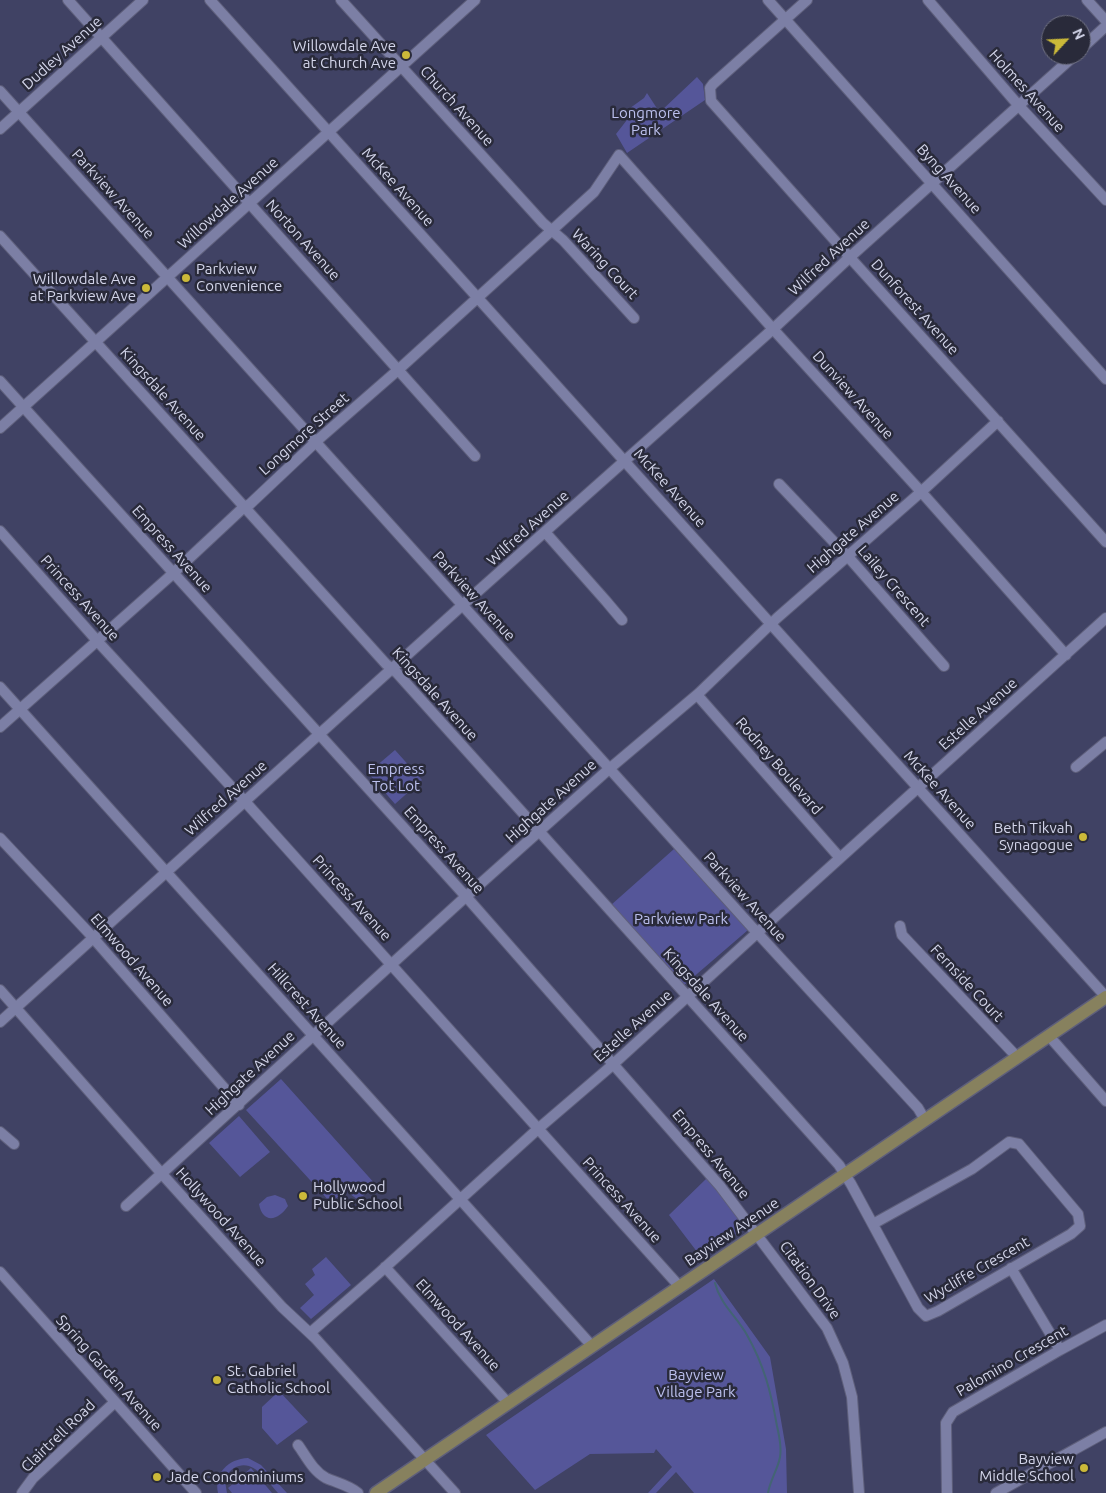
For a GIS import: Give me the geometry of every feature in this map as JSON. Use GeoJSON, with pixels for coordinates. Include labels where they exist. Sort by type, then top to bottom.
{"type":"FeatureCollection","features":[{"type":"Feature","properties":{"kind":"main road","name":"Bayview Avenue"},"geometry":{"type":"LineString","coordinates":[[376,1493],[1106,997]]}},
{"type":"Feature","properties":{"kind":"street","name":"Norton Avenue"},"geometry":{"type":"LineString","coordinates":[[68,0],[475,456]]}},
{"type":"Feature","properties":{"kind":"street","name":"Dudley Avenue"},"geometry":{"type":"LineString","coordinates":[[0,129],[143,0]]}},
{"type":"Feature","properties":{"kind":"street","name":"McKee Avenue"},"geometry":{"type":"LineString","coordinates":[[210,0],[1106,997]]}},
{"type":"Feature","properties":{"kind":"street","name":"Church Avenue"},"geometry":{"type":"LineString","coordinates":[[341,0],[552,231]]}},
{"type":"Feature","properties":{"kind":"street","name":"Willowdale Avenue"},"geometry":{"type":"LineString","coordinates":[[0,428],[475,0]]}},
{"type":"Feature","properties":{"kind":"street","name":"Byng Avenue"},"geometry":{"type":"LineString","coordinates":[[768,0],[1106,379]]}},
{"type":"Feature","properties":{"kind":"street"},"geometry":{"type":"LineString","coordinates":[[786,19],[807,0]]}},
{"type":"Feature","properties":{"kind":"street","name":"Holmes Avenue"},"geometry":{"type":"LineString","coordinates":[[928,0],[1020,106],[1106,200]]}},
{"type":"Feature","properties":{"kind":"street"},"geometry":{"type":"LineString","coordinates":[[1087,0],[1106,21]]}},
{"type":"Feature","properties":{"kind":"street","name":"Dunforest Avenue"},"geometry":{"type":"LineString","coordinates":[[786,19],[713,84],[710,88],[712,101],[1106,542]]}},
{"type":"Feature","properties":{"kind":"street"},"geometry":{"type":"LineString","coordinates":[[1091,40],[1106,26]]}},
{"type":"Feature","properties":{"kind":"street","name":"Wilfred Avenue"},"geometry":{"type":"LineString","coordinates":[[0,1022],[773,329],[850,257],[1064,65]]}},
{"type":"Feature","properties":{"kind":"street","name":"Parkview Avenue"},"geometry":{"type":"LineString","coordinates":[[0,91],[919,1110],[925,1120]]}},
{"type":"Feature","properties":{"kind":"street","name":"Longmore Street"},"geometry":{"type":"LineString","coordinates":[[0,727],[174,573],[244,507],[250,504],[316,442],[552,231],[594,192],[619,155]]}},
{"type":"Feature","properties":{"kind":"street","name":"Dunview Avenue"},"geometry":{"type":"LineString","coordinates":[[619,155],[1066,655]]}},
{"type":"Feature","properties":{"kind":"street","name":"Waring Court"},"geometry":{"type":"LineString","coordinates":[[552,231],[563,240],[634,318]]}},
{"type":"Feature","properties":{"kind":"street","name":"Kingsdale Avenue"},"geometry":{"type":"LineString","coordinates":[[0,236],[539,832],[845,1174]]}},
{"type":"Feature","properties":{"kind":"street","name":"Empress Avenue"},"geometry":{"type":"LineString","coordinates":[[0,381],[466,897],[720,1186],[757,1234]]}},
{"type":"Feature","properties":{"kind":"street","name":"Highgate Avenue"},"geometry":{"type":"LineString","coordinates":[[126,1206],[466,897],[610,768],[699,692],[771,624],[998,422]]}},
{"type":"Feature","properties":{"kind":"street","name":"Lailey Crescent"},"geometry":{"type":"LineString","coordinates":[[779,484],[848,557],[944,666]]}},
{"type":"Feature","properties":{"kind":"street","name":"Princess Avenue"},"geometry":{"type":"LineString","coordinates":[[0,531],[245,801],[680,1287]]}},
{"type":"Feature","properties":{"kind":"street"},"geometry":{"type":"LineString","coordinates":[[545,532],[622,620]]}},
{"type":"Feature","properties":{"kind":"street","name":"Estelle Avenue"},"geometry":{"type":"LineString","coordinates":[[310,1333],[461,1200],[539,1128],[614,1064],[757,932],[1106,618]]}},
{"type":"Feature","properties":{"kind":"street","name":"Hillcrest Avenue"},"geometry":{"type":"LineString","coordinates":[[0,687],[592,1346]]}},
{"type":"Feature","properties":{"kind":"street","name":"Rodney Boulevard"},"geometry":{"type":"LineString","coordinates":[[699,692],[700,697],[840,858]]}},
{"type":"Feature","properties":{"kind":"street"},"geometry":{"type":"LineString","coordinates":[[1076,768],[1106,742]]}},
{"type":"Feature","properties":{"kind":"street","name":"Elmwood Avenue"},"geometry":{"type":"LineString","coordinates":[[0,838],[93,938],[239,1105]]}},
{"type":"Feature","properties":{"kind":"street","name":"Fernside Court"},"geometry":{"type":"LineString","coordinates":[[900,926],[902,935],[1017,1057]]}},
{"type":"Feature","properties":{"kind":"street","name":"Hollywood Avenue"},"geometry":{"type":"LineString","coordinates":[[0,990],[282,1307],[310,1333],[455,1493]]}},
{"type":"Feature","properties":{"kind":"street"},"geometry":{"type":"LineString","coordinates":[[1049,1036],[1106,1101]]}},
{"type":"Feature","properties":{"kind":"street"},"geometry":{"type":"LineString","coordinates":[[0,1132],[14,1144]]}},
{"type":"Feature","properties":{"kind":"street","name":"Wycliffe Crescent"},"geometry":{"type":"LineString","coordinates":[[845,1174],[918,1308],[926,1316],[938,1311],[1071,1234],[1080,1226],[1078,1214],[1019,1144],[1009,1142],[972,1169],[873,1224]]}},
{"type":"Feature","properties":{"kind":"street","name":"Citation Drive"},"geometry":{"type":"LineString","coordinates":[[757,1234],[827,1328],[843,1363],[852,1397],[859,1493]]}},
{"type":"Feature","properties":{"kind":"street","name":"Elmwood Avenue"},"geometry":{"type":"LineString","coordinates":[[385,1267],[508,1403]]}},
{"type":"Feature","properties":{"kind":"street"},"geometry":{"type":"LineString","coordinates":[[1011,1268],[1060,1350]]}},
{"type":"Feature","properties":{"kind":"street","name":"Spring Garden Avenue"},"geometry":{"type":"LineString","coordinates":[[0,1272],[196,1493]]}},
{"type":"Feature","properties":{"kind":"street","name":"Palomino Crescent"},"geometry":{"type":"LineString","coordinates":[[947,1493],[946,1423],[953,1412],[1106,1325]]}},
{"type":"Feature","properties":{"kind":"street","name":"Clairtrell Road"},"geometry":{"type":"LineString","coordinates":[[22,1493],[33,1478],[115,1402]]}},
{"type":"Feature","properties":{"kind":"street"},"geometry":{"type":"LineString","coordinates":[[996,1493],[1106,1432]]}},
{"type":"Feature","properties":{"kind":"street"},"geometry":{"type":"LineString","coordinates":[[298,1445],[315,1469],[326,1477],[358,1493]]}},
{"type":"Feature","properties":{"kind":"green space","name":"Longmore Park"},"geometry":{"type":"Polygon","coordinates":[[[697,77],[703,84],[705,100],[627,153],[616,134],[630,116],[626,111],[644,98],[647,93],[658,110],[661,111],[697,77]]]}},
{"type":"Feature","properties":{"kind":"green space","name":"Empress Tot Lot"},"geometry":{"type":"Polygon","coordinates":[[[395,750],[422,780],[395,804],[368,773],[395,750]]]}},
{"type":"Feature","properties":{"kind":"green space","name":"Parkview Park"},"geometry":{"type":"Polygon","coordinates":[[[674,849],[748,930],[683,986],[611,905],[674,849]]]}},
{"type":"Feature","properties":{"kind":"green space"},"geometry":{"type":"Polygon","coordinates":[[[281,1079],[376,1185],[358,1200],[345,1190],[331,1203],[246,1110],[281,1079]]]}},
{"type":"Feature","properties":{"kind":"green space"},"geometry":{"type":"Polygon","coordinates":[[[239,1116],[270,1152],[240,1177],[209,1143],[239,1116]]]}},
{"type":"Feature","properties":{"kind":"green space"},"geometry":{"type":"Polygon","coordinates":[[[707,1178],[738,1217],[742,1230],[701,1257],[669,1215],[707,1178]]]}},
{"type":"Feature","properties":{"kind":"green space"},"geometry":{"type":"Polygon","coordinates":[[[275,1195],[285,1199],[288,1206],[280,1215],[268,1218],[261,1211],[259,1204],[267,1197],[275,1195]]]}},
{"type":"Feature","properties":{"kind":"green space"},"geometry":{"type":"Polygon","coordinates":[[[326,1257],[351,1285],[311,1319],[300,1308],[314,1295],[305,1284],[315,1275],[312,1269],[326,1257]]]}},
{"type":"Feature","properties":{"kind":"green space","name":"Bayview Village Park"},"geometry":{"type":"Polygon","coordinates":[[[714,1279],[770,1357],[786,1449],[787,1493],[694,1493],[676,1472],[656,1493],[648,1493],[672,1467],[656,1449],[654,1453],[590,1454],[535,1490],[486,1435],[714,1279]]]}},
{"type":"Feature","properties":{"kind":"green space"},"geometry":{"type":"Polygon","coordinates":[[[279,1391],[308,1422],[277,1445],[262,1428],[262,1407],[279,1391]]]}},
{"type":"Feature","properties":{"kind":"green space"},"geometry":{"type":"Polygon","coordinates":[[[248,1458],[261,1465],[287,1493],[278,1493],[259,1472],[253,1468],[241,1465],[232,1469],[227,1475],[225,1481],[227,1493],[218,1493],[218,1479],[224,1468],[234,1461],[248,1458]]]}},
{"type":"Feature","properties":{"kind":"green space"},"geometry":{"type":"Polygon","coordinates":[[[251,1468],[272,1493],[232,1493],[228,1488],[251,1468]]]}},
{"type":"Feature","properties":{"kind":"waterway"},"geometry":{"type":"LineString","coordinates":[[715,1283],[717,1291],[753,1346],[769,1390],[781,1449],[768,1493]]}},
{"type":"Feature","properties":{"kind":"place","name":"Willowdale Ave at Church Ave"},"geometry":{"type":"Point","coordinates":[406,55]}},
{"type":"Feature","properties":{"kind":"place","name":"Parkview Convenience"},"geometry":{"type":"Point","coordinates":[186,278]}},
{"type":"Feature","properties":{"kind":"place","name":"Willowdale Ave at Parkview Ave"},"geometry":{"type":"Point","coordinates":[146,288]}},
{"type":"Feature","properties":{"kind":"place","name":"Beth Tikvah Synagogue"},"geometry":{"type":"Point","coordinates":[1083,837]}},
{"type":"Feature","properties":{"kind":"place","name":"Hollywood Public School"},"geometry":{"type":"Point","coordinates":[303,1196]}},
{"type":"Feature","properties":{"kind":"place","name":"St. Gabriel Catholic School"},"geometry":{"type":"Point","coordinates":[217,1380]}},
{"type":"Feature","properties":{"kind":"place","name":"Bayview Middle School"},"geometry":{"type":"Point","coordinates":[1084,1468]}},
{"type":"Feature","properties":{"kind":"place","name":"Jade Condominiums"},"geometry":{"type":"Point","coordinates":[157,1477]}}]}
